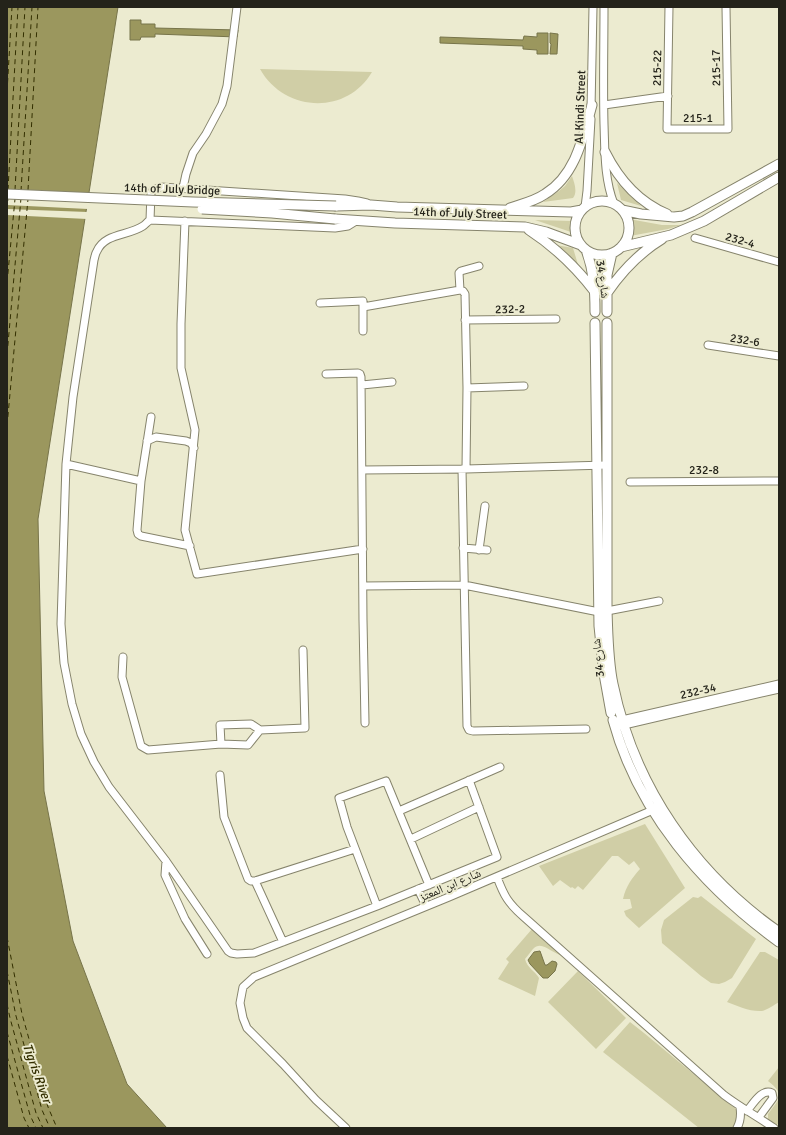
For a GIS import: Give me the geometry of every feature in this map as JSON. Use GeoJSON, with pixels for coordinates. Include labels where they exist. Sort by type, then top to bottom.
{"type":"FeatureCollection","features":[{"type":"Feature","properties":{"kind":"main road"},"geometry":{"type":"LineString","coordinates":[[505,210],[545,194],[562,178],[570,168],[581,146],[592,105]]}},
{"type":"Feature","properties":{"kind":"main road"},"geometry":{"type":"LineString","coordinates":[[605,152],[617,174],[632,192],[652,207],[674,217]]}},
{"type":"Feature","properties":{"kind":"main road"},"geometry":{"type":"LineString","coordinates":[[622,210],[627,220],[628,232],[625,242],[621,247],[612,253],[600,255],[583,248],[576,235],[575,224],[579,214],[590,204],[604,201],[614,204],[622,210],[641,214],[674,217],[683,216],[779,164]]}},
{"type":"Feature","properties":{"kind":"main road"},"geometry":{"type":"LineString","coordinates":[[621,247],[671,234],[704,221],[779,177]]}},
{"type":"Feature","properties":{"kind":"main road","name":"14th of July Bridge"},"geometry":{"type":"LineString","coordinates":[[7,194],[336,206]]}},
{"type":"Feature","properties":{"kind":"main road","name":"14th of July Bridge"},"geometry":{"type":"LineString","coordinates":[[7,200],[246,211],[335,219]]}},
{"type":"Feature","properties":{"kind":"main road","name":"14th of July Street"},"geometry":{"type":"LineString","coordinates":[[336,206],[370,205],[570,212],[584,208]]}},
{"type":"Feature","properties":{"kind":"main road","name":"14th of July Street"},"geometry":{"type":"LineString","coordinates":[[335,219],[525,227],[546,232],[583,248]]}},
{"type":"Feature","properties":{"kind":"main road"},"geometry":{"type":"LineString","coordinates":[[525,227],[563,256],[595,292]]}},
{"type":"Feature","properties":{"kind":"main road"},"geometry":{"type":"LineString","coordinates":[[607,293],[635,258],[647,248],[671,234]]}},
{"type":"Feature","properties":{"kind":"main road","name":"شارع 34"},"geometry":{"type":"LineString","coordinates":[[583,248],[593,272],[595,312]]}},
{"type":"Feature","properties":{"kind":"main road","name":"شارع 34"},"geometry":{"type":"LineString","coordinates":[[607,312],[608,269],[612,253]]}},
{"type":"Feature","properties":{"kind":"main road","name":"شارع 34"},"geometry":{"type":"LineString","coordinates":[[595,323],[597,465],[603,612],[616,698],[623,722],[634,754],[647,782],[661,809],[680,836],[701,862],[726,888],[755,914],[779,932]]}},
{"type":"Feature","properties":{"kind":"main road","name":"شارع 34"},"geometry":{"type":"LineString","coordinates":[[607,323],[602,657],[606,691],[612,716],[628,763],[653,810],[676,844],[705,879],[737,909],[779,942]]}},
{"type":"Feature","properties":{"kind":"street"},"geometry":{"type":"LineString","coordinates":[[184,188],[186,174],[193,153],[206,134],[222,104],[227,86],[237,7]]}},
{"type":"Feature","properties":{"kind":"street","name":"Al Kindi Street"},"geometry":{"type":"LineString","coordinates":[[584,208],[587,191],[592,105],[593,7]]}},
{"type":"Feature","properties":{"kind":"street","name":"Al Kindi Street"},"geometry":{"type":"LineString","coordinates":[[604,7],[605,152],[609,191],[614,204]]}},
{"type":"Feature","properties":{"kind":"street","name":"215-22"},"geometry":{"type":"LineString","coordinates":[[667,129],[670,7]]}},
{"type":"Feature","properties":{"kind":"street","name":"215-17"},"geometry":{"type":"LineString","coordinates":[[726,7],[728,129]]}},
{"type":"Feature","properties":{"kind":"street"},"geometry":{"type":"LineString","coordinates":[[604,105],[668,96]]}},
{"type":"Feature","properties":{"kind":"street","name":"215-1"},"geometry":{"type":"LineString","coordinates":[[667,129],[728,129]]}},
{"type":"Feature","properties":{"kind":"street"},"geometry":{"type":"LineString","coordinates":[[150,220],[151,193],[153,190],[161,187],[345,199],[370,205]]}},
{"type":"Feature","properties":{"kind":"street"},"geometry":{"type":"LineString","coordinates":[[356,221],[348,226],[335,228],[150,220],[139,228],[116,236],[103,243],[97,250],[94,260],[74,390],[66,464],[61,624],[64,663],[72,704],[81,734],[94,762],[109,788],[166,861],[228,951],[231,953],[254,953],[418,890],[497,857],[470,780]]}},
{"type":"Feature","properties":{"kind":"street"},"geometry":{"type":"LineString","coordinates":[[185,221],[181,368],[195,430],[185,530],[197,574],[363,549]]}},
{"type":"Feature","properties":{"kind":"street","name":"232-4"},"geometry":{"type":"LineString","coordinates":[[694,238],[779,262]]}},
{"type":"Feature","properties":{"kind":"street"},"geometry":{"type":"LineString","coordinates":[[479,266],[460,271],[459,273],[460,290],[463,291],[464,294],[467,388],[463,548],[467,726],[469,730],[474,731],[586,729]]}},
{"type":"Feature","properties":{"kind":"street"},"geometry":{"type":"LineString","coordinates":[[363,307],[460,290]]}},
{"type":"Feature","properties":{"kind":"street"},"geometry":{"type":"LineString","coordinates":[[320,303],[363,300],[363,331]]}},
{"type":"Feature","properties":{"kind":"street","name":"232-2"},"geometry":{"type":"LineString","coordinates":[[465,320],[556,319]]}},
{"type":"Feature","properties":{"kind":"street","name":"232-6"},"geometry":{"type":"LineString","coordinates":[[708,345],[779,356]]}},
{"type":"Feature","properties":{"kind":"street"},"geometry":{"type":"LineString","coordinates":[[326,374],[360,374],[362,385],[365,723]]}},
{"type":"Feature","properties":{"kind":"street"},"geometry":{"type":"LineString","coordinates":[[362,385],[392,382]]}},
{"type":"Feature","properties":{"kind":"street"},"geometry":{"type":"LineString","coordinates":[[467,388],[524,386]]}},
{"type":"Feature","properties":{"kind":"street"},"geometry":{"type":"LineString","coordinates":[[151,417],[141,481],[137,530],[138,534],[141,536],[190,546]]}},
{"type":"Feature","properties":{"kind":"street"},"geometry":{"type":"LineString","coordinates":[[147,441],[156,438],[186,441],[191,443],[194,448]]}},
{"type":"Feature","properties":{"kind":"street"},"geometry":{"type":"LineString","coordinates":[[66,464],[141,481]]}},
{"type":"Feature","properties":{"kind":"street"},"geometry":{"type":"LineString","coordinates":[[362,470],[606,465]]}},
{"type":"Feature","properties":{"kind":"street","name":"232-8"},"geometry":{"type":"LineString","coordinates":[[630,482],[779,481]]}},
{"type":"Feature","properties":{"kind":"street"},"geometry":{"type":"LineString","coordinates":[[479,550],[485,506]]}},
{"type":"Feature","properties":{"kind":"street"},"geometry":{"type":"LineString","coordinates":[[463,548],[487,550]]}},
{"type":"Feature","properties":{"kind":"street"},"geometry":{"type":"LineString","coordinates":[[363,586],[464,585],[603,612],[659,601]]}},
{"type":"Feature","properties":{"kind":"street"},"geometry":{"type":"LineString","coordinates":[[221,744],[220,725],[251,724],[260,730],[304,728],[303,650]]}},
{"type":"Feature","properties":{"kind":"street"},"geometry":{"type":"LineString","coordinates":[[123,657],[122,677],[140,746],[148,750],[221,744],[248,745],[260,730]]}},
{"type":"Feature","properties":{"kind":"street","name":"232-34"},"geometry":{"type":"LineString","coordinates":[[623,722],[779,684]]}},
{"type":"Feature","properties":{"kind":"street","name":"232-34"},"geometry":{"type":"LineString","coordinates":[[623,722],[779,690]]}},
{"type":"Feature","properties":{"kind":"street"},"geometry":{"type":"LineString","coordinates":[[399,811],[500,767]]}},
{"type":"Feature","properties":{"kind":"street"},"geometry":{"type":"LineString","coordinates":[[220,775],[224,817],[248,879],[251,881],[355,849]]}},
{"type":"Feature","properties":{"kind":"street"},"geometry":{"type":"LineString","coordinates":[[377,906],[347,827],[339,798],[386,781],[429,885]]}},
{"type":"Feature","properties":{"kind":"street"},"geometry":{"type":"LineString","coordinates":[[411,839],[479,807]]}},
{"type":"Feature","properties":{"kind":"street","name":"شارع ابن المعتز"},"geometry":{"type":"LineString","coordinates":[[346,1128],[316,1100],[284,1064],[247,1028],[240,1003],[242,987],[254,977],[497,877],[653,810]]}},
{"type":"Feature","properties":{"kind":"street"},"geometry":{"type":"LineString","coordinates":[[166,861],[165,875],[185,918],[207,954]]}},
{"type":"Feature","properties":{"kind":"street"},"geometry":{"type":"LineString","coordinates":[[497,877],[502,891],[510,905],[724,1095],[740,1107],[774,1128]]}},
{"type":"Feature","properties":{"kind":"street"},"geometry":{"type":"LineString","coordinates":[[255,881],[282,942]]}},
{"type":"Feature","properties":{"kind":"street"},"geometry":{"type":"LineString","coordinates":[[418,890],[426,906]]}},
{"type":"Feature","properties":{"kind":"street"},"geometry":{"type":"LineString","coordinates":[[747,1111],[763,1092],[768,1091],[772,1093],[773,1098],[759,1118]]}},
{"type":"Feature","properties":{"kind":"street"},"geometry":{"type":"LineString","coordinates":[[737,1128],[741,1116],[740,1107]]}},
{"type":"Feature","properties":{"kind":"shaded area"},"geometry":{"type":"Polygon","coordinates":[[[260,69],[372,72],[361,86],[347,96],[331,102],[315,103],[299,100],[284,94],[271,83],[260,69]]]}},
{"type":"Feature","properties":{"kind":"shaded area"},"geometry":{"type":"Polygon","coordinates":[[[572,176],[575,184],[575,193],[573,198],[543,202],[565,186],[572,176]]]}},
{"type":"Feature","properties":{"kind":"shaded area"},"geometry":{"type":"Polygon","coordinates":[[[617,183],[640,205],[641,206],[621,200],[617,183]]]}},
{"type":"Feature","properties":{"kind":"shaded area"},"geometry":{"type":"Polygon","coordinates":[[[629,219],[662,225],[681,225],[630,236],[631,225],[629,219]]]}},
{"type":"Feature","properties":{"kind":"shaded area"},"geometry":{"type":"Polygon","coordinates":[[[535,220],[573,221],[570,226],[571,232],[535,220]]]}},
{"type":"Feature","properties":{"kind":"shaded area"},"geometry":{"type":"Polygon","coordinates":[[[556,245],[573,248],[579,268],[556,245]]]}},
{"type":"Feature","properties":{"kind":"shaded area"},"geometry":{"type":"Polygon","coordinates":[[[645,824],[685,888],[639,928],[626,916],[624,911],[632,908],[630,899],[623,899],[630,882],[640,869],[634,861],[629,865],[618,856],[612,856],[583,890],[578,886],[575,889],[572,887],[571,888],[560,880],[553,886],[539,866],[645,824]]]}},
{"type":"Feature","properties":{"kind":"shaded area"},"geometry":{"type":"Polygon","coordinates":[[[701,896],[756,939],[732,978],[719,984],[711,983],[701,976],[662,943],[661,930],[664,920],[693,897],[698,898],[701,896]]]}},
{"type":"Feature","properties":{"kind":"shaded area"},"geometry":{"type":"Polygon","coordinates":[[[532,929],[562,955],[544,947],[536,946],[525,959],[527,965],[539,978],[535,996],[498,979],[509,962],[506,959],[532,929]]]}},
{"type":"Feature","properties":{"kind":"shaded area"},"geometry":{"type":"Polygon","coordinates":[[[760,952],[765,952],[779,960],[779,1002],[766,1010],[753,1011],[727,1002],[760,952]]]}},
{"type":"Feature","properties":{"kind":"shaded area"},"geometry":{"type":"Polygon","coordinates":[[[578,971],[626,1018],[596,1049],[548,1002],[578,971]]]}},
{"type":"Feature","properties":{"kind":"shaded area"},"geometry":{"type":"Polygon","coordinates":[[[630,1022],[737,1110],[737,1120],[733,1128],[699,1128],[603,1052],[630,1022]]]}},
{"type":"Feature","properties":{"kind":"shaded area"},"geometry":{"type":"Polygon","coordinates":[[[779,1067],[779,1094],[774,1086],[768,1081],[779,1067]]]}},
{"type":"Feature","properties":{"kind":"shaded area"},"geometry":{"type":"Polygon","coordinates":[[[779,1097],[779,1124],[776,1125],[768,1119],[768,1114],[778,1101],[779,1097]]]}},
{"type":"Feature","properties":{"kind":"water","name":"Tigris River"},"geometry":{"type":"Polygon","coordinates":[[[7,7],[118,7],[38,519],[44,791],[73,941],[127,1084],[167,1128],[7,1128],[7,7]]]}},
{"type":"Feature","properties":{"kind":"water"},"geometry":{"type":"Polygon","coordinates":[[[130,20],[141,20],[141,24],[155,24],[155,28],[238,30],[237,37],[155,34],[155,37],[141,37],[140,40],[130,40],[130,20]]]}},
{"type":"Feature","properties":{"kind":"water"},"geometry":{"type":"Polygon","coordinates":[[[537,33],[548,33],[548,54],[537,54],[537,50],[523,49],[523,46],[440,43],[440,37],[523,40],[524,36],[537,37],[537,33]]]}},
{"type":"Feature","properties":{"kind":"water"},"geometry":{"type":"Polygon","coordinates":[[[550,33],[558,34],[557,54],[550,54],[550,33]]]}},
{"type":"Feature","properties":{"kind":"water"},"geometry":{"type":"Polygon","coordinates":[[[540,951],[545,965],[552,961],[556,962],[557,964],[555,971],[548,978],[543,978],[528,960],[534,952],[540,951]]]}},
{"type":"Feature","properties":{"kind":"pier"},"geometry":{"type":"Polygon","coordinates":[[[7,189],[91,193],[88,209],[7,205],[7,189]]]}},
{"type":"Feature","properties":{"kind":"pier"},"geometry":{"type":"Polygon","coordinates":[[[7,209],[88,212],[87,219],[7,215],[7,209]]]}},
{"type":"Feature","properties":{"kind":"ferry route"},"geometry":{"type":"LineString","coordinates":[[7,92],[12,7]]}},
{"type":"Feature","properties":{"kind":"ferry route"},"geometry":{"type":"LineString","coordinates":[[8,190],[18,7]]}},
{"type":"Feature","properties":{"kind":"ferry route"},"geometry":{"type":"LineString","coordinates":[[15,190],[25,7]]}},
{"type":"Feature","properties":{"kind":"ferry route"},"geometry":{"type":"LineString","coordinates":[[21,191],[32,7]]}},
{"type":"Feature","properties":{"kind":"ferry route"},"geometry":{"type":"LineString","coordinates":[[28,190],[38,7]]}},
{"type":"Feature","properties":{"kind":"ferry route"},"geometry":{"type":"LineString","coordinates":[[7,210],[8,197]]}},
{"type":"Feature","properties":{"kind":"ferry route"},"geometry":{"type":"LineString","coordinates":[[7,355],[21,198]]}},
{"type":"Feature","properties":{"kind":"ferry route"},"geometry":{"type":"LineString","coordinates":[[7,283],[15,199]]}},
{"type":"Feature","properties":{"kind":"ferry route"},"geometry":{"type":"LineString","coordinates":[[7,426],[28,199]]}},
{"type":"Feature","properties":{"kind":"ferry route"},"geometry":{"type":"LineString","coordinates":[[7,937],[22,1014],[48,1107],[57,1128]]}},
{"type":"Feature","properties":{"kind":"ferry route"},"geometry":{"type":"LineString","coordinates":[[7,971],[16,1016],[42,1110],[50,1128]]}},
{"type":"Feature","properties":{"kind":"ferry route"},"geometry":{"type":"LineString","coordinates":[[7,1004],[36,1113],[43,1128]]}},
{"type":"Feature","properties":{"kind":"ferry route"},"geometry":{"type":"LineString","coordinates":[[7,1032],[30,1115],[36,1128]]}},
{"type":"Feature","properties":{"kind":"ferry route"},"geometry":{"type":"LineString","coordinates":[[7,1056],[24,1118],[29,1128]]}}]}
